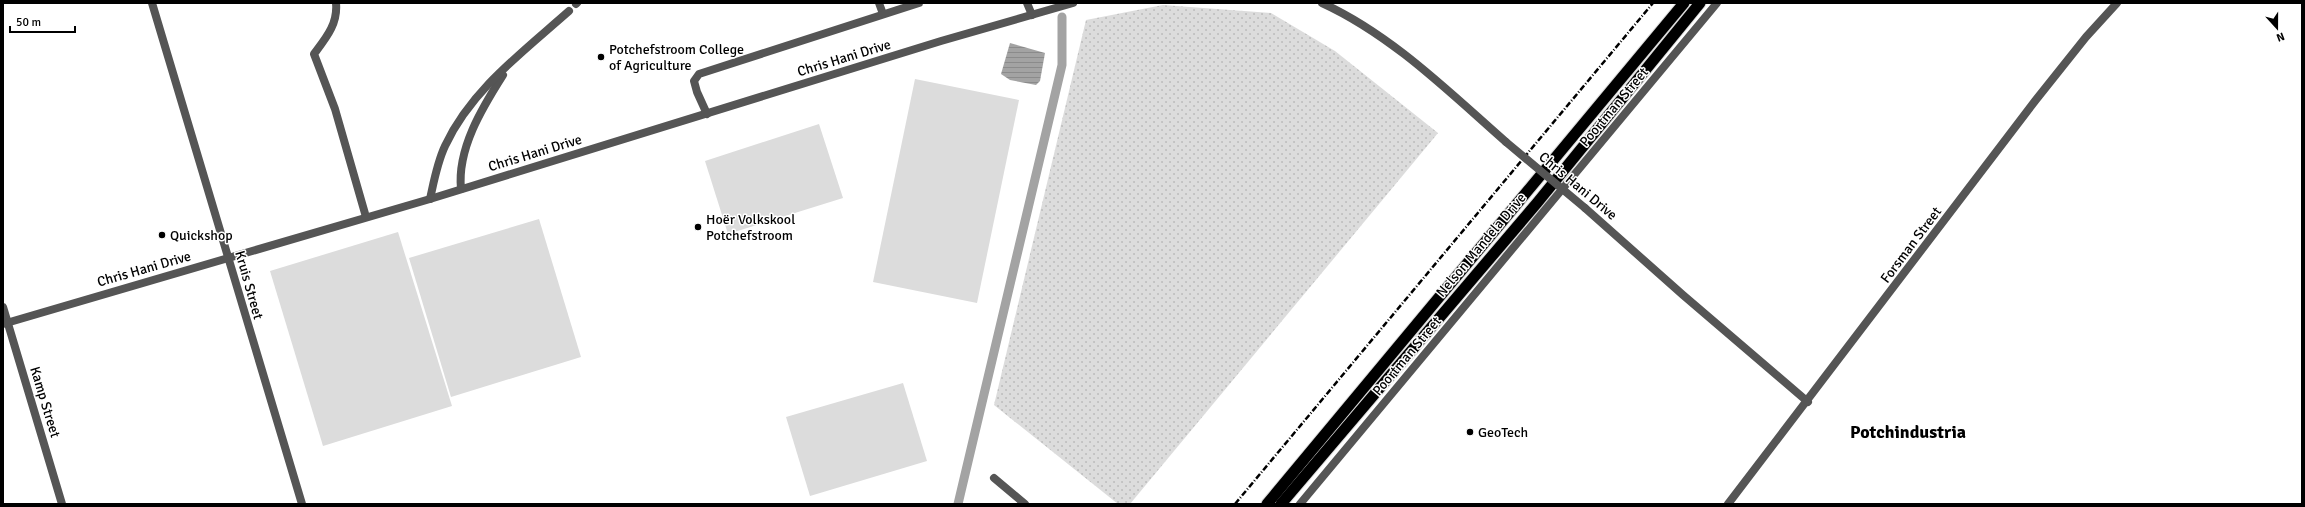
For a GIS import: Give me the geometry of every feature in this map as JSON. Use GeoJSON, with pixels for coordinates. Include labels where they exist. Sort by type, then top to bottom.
{"type":"FeatureCollection","features":[{"type":"Feature","properties":{"kind":"highway","name":"Nelson Mandela Drive"},"geometry":{"type":"LineString","coordinates":[[1267,504],[1684,3]]}},
{"type":"Feature","properties":{"kind":"highway","name":"Nelson Mandela Drive"},"geometry":{"type":"LineString","coordinates":[[1281,504],[1536,203],[1700,3]]}},
{"type":"Feature","properties":{"kind":"street","name":"Kruis Street"},"geometry":{"type":"LineString","coordinates":[[152,3],[302,504]]}},
{"type":"Feature","properties":{"kind":"street"},"geometry":{"type":"LineString","coordinates":[[336,3],[337,13],[334,25],[314,54],[335,109],[366,217]]}},
{"type":"Feature","properties":{"kind":"street"},"geometry":{"type":"LineString","coordinates":[[880,3],[883,14]]}},
{"type":"Feature","properties":{"kind":"street"},"geometry":{"type":"LineString","coordinates":[[707,114],[694,81],[699,74],[919,3]]}},
{"type":"Feature","properties":{"kind":"street"},"geometry":{"type":"LineString","coordinates":[[1027,3],[1032,15]]}},
{"type":"Feature","properties":{"kind":"street","name":"Chris Hani Drive"},"geometry":{"type":"LineString","coordinates":[[5,324],[430,199],[1073,3]]}},
{"type":"Feature","properties":{"kind":"street","name":"Chris Hani Drive"},"geometry":{"type":"LineString","coordinates":[[1322,3],[1352,19],[1390,44],[1450,93],[1808,402]]}},
{"type":"Feature","properties":{"kind":"street","name":"Poortman Street"},"geometry":{"type":"LineString","coordinates":[[1300,504],[1717,3]]}},
{"type":"Feature","properties":{"kind":"street","name":"Forsman Street"},"geometry":{"type":"LineString","coordinates":[[1728,504],[1808,402],[2035,102],[2086,38],[2117,3]]}},
{"type":"Feature","properties":{"kind":"street"},"geometry":{"type":"LineString","coordinates":[[430,199],[444,147],[460,117],[509,64],[574,6]]}},
{"type":"Feature","properties":{"kind":"street"},"geometry":{"type":"LineString","coordinates":[[461,189],[459,175],[468,144],[489,98],[509,64]]}},
{"type":"Feature","properties":{"kind":"street","name":"Kamp Street"},"geometry":{"type":"LineString","coordinates":[[3,307],[5,324],[62,504]]}},
{"type":"Feature","properties":{"kind":"street"},"geometry":{"type":"LineString","coordinates":[[994,478],[1025,504]]}},
{"type":"Feature","properties":{"kind":"shaded area"},"geometry":{"type":"Polygon","coordinates":[[[1163,5],[1271,13],[1335,51],[1438,133],[1130,504],[1118,504],[994,405],[1086,20],[1163,5]]]}},
{"type":"Feature","properties":{"kind":"shaded area"},"geometry":{"type":"Polygon","coordinates":[[[1010,43],[1045,53],[1040,81],[1036,85],[1010,80],[1001,74],[1010,43]]]}},
{"type":"Feature","properties":{"kind":"shaded area"},"geometry":{"type":"Polygon","coordinates":[[[915,79],[1019,100],[977,303],[873,282],[915,79]]]}},
{"type":"Feature","properties":{"kind":"shaded area"},"geometry":{"type":"Polygon","coordinates":[[[819,124],[843,198],[728,234],[705,161],[819,124]]]}},
{"type":"Feature","properties":{"kind":"shaded area"},"geometry":{"type":"Polygon","coordinates":[[[539,219],[581,357],[451,397],[409,258],[539,219]]]}},
{"type":"Feature","properties":{"kind":"shaded area"},"geometry":{"type":"Polygon","coordinates":[[[398,232],[452,406],[323,446],[270,271],[398,232]]]}},
{"type":"Feature","properties":{"kind":"shaded area"},"geometry":{"type":"Polygon","coordinates":[[[903,383],[927,461],[810,496],[786,417],[903,383]]]}},
{"type":"Feature","properties":{"kind":"waterway"},"geometry":{"type":"LineString","coordinates":[[958,504],[1062,65],[1062,17]]}},
{"type":"Feature","properties":{"kind":"railway"},"geometry":{"type":"LineString","coordinates":[[1235,504],[1653,3]]}},
{"type":"Feature","properties":{"kind":"place","name":"Potchefstroom College of Agriculture"},"geometry":{"type":"Point","coordinates":[601,57]}},
{"type":"Feature","properties":{"kind":"place","name":"Hoër Volkskool Potchefstroom"},"geometry":{"type":"Point","coordinates":[698,227]}},
{"type":"Feature","properties":{"kind":"place","name":"Quickshop"},"geometry":{"type":"Point","coordinates":[162,235]}},
{"type":"Feature","properties":{"kind":"place","name":"GeoTech"},"geometry":{"type":"Point","coordinates":[1470,432]}},
{"type":"Feature","properties":{"kind":"district","name":"Potchindustria"},"geometry":{"type":"Point","coordinates":[1908,432]}}]}
